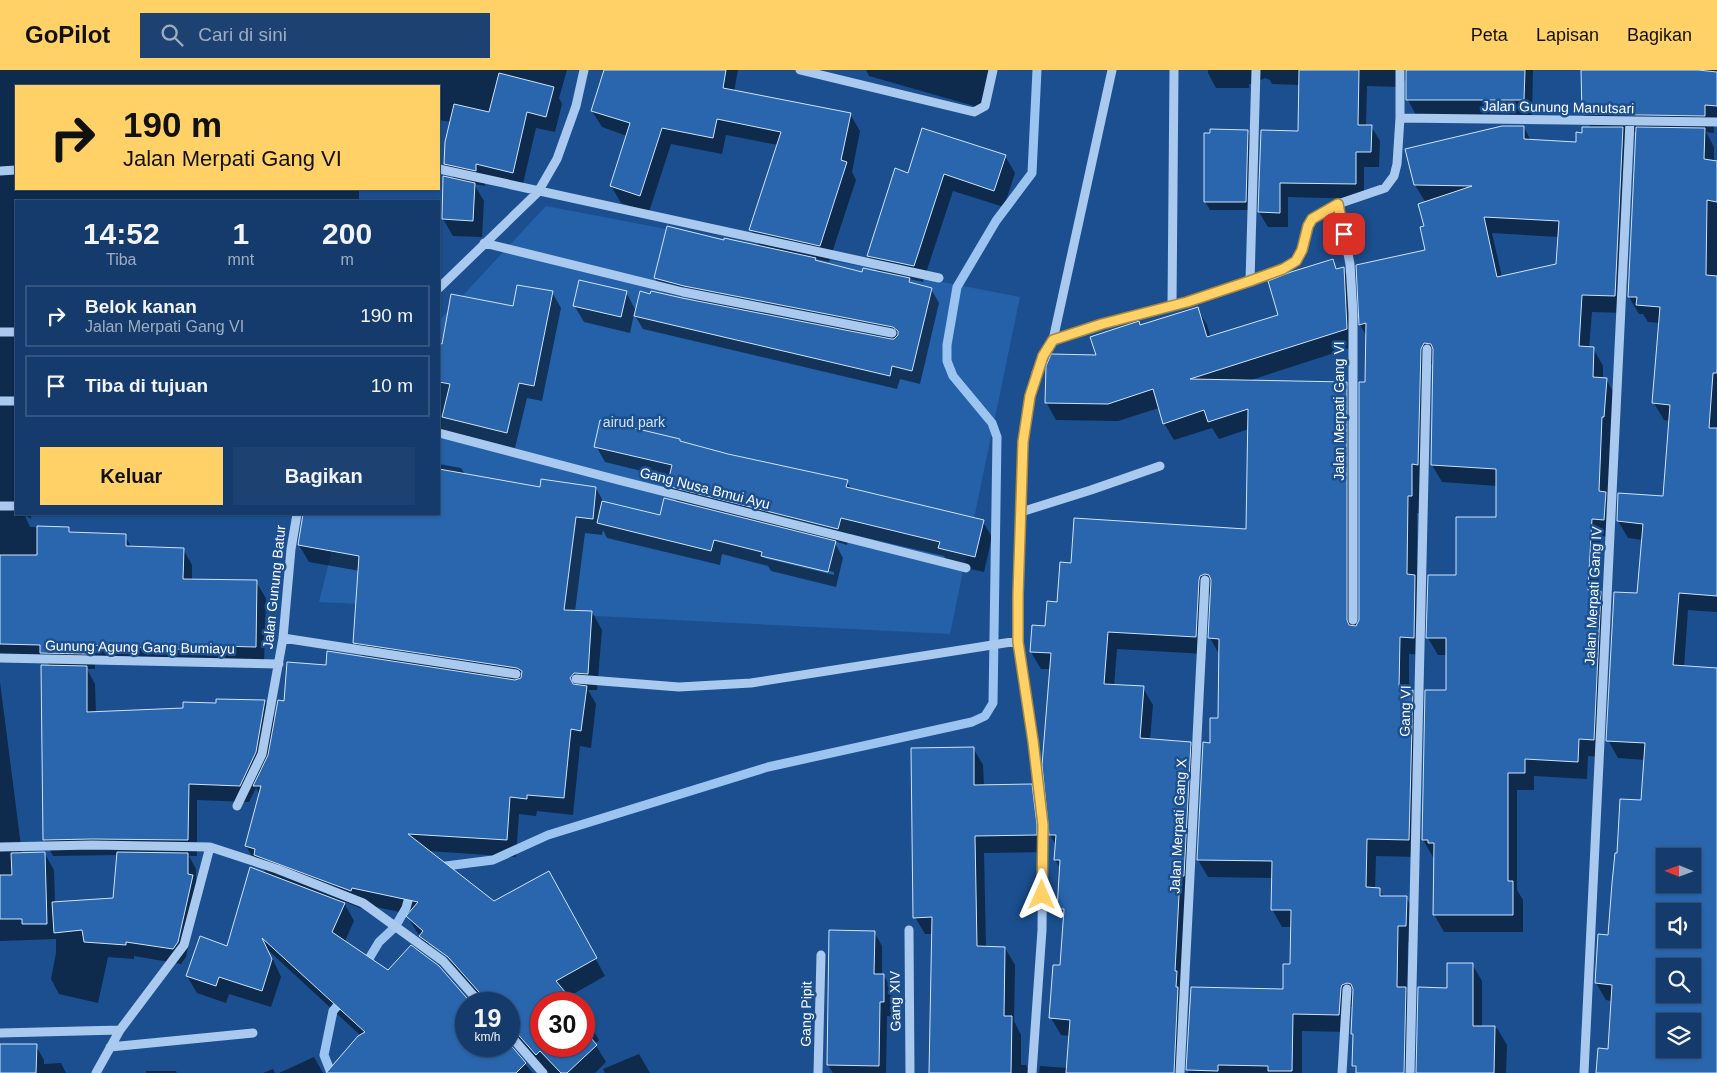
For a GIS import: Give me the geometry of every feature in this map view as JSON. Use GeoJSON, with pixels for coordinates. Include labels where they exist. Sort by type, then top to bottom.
{"type":"FeatureCollection","features":[{"type":"Feature","properties":{"kind":"street"},"geometry":{"type":"LineString","coordinates":[[440,287],[538,192],[558,159],[576,106],[584,70]]}},
{"type":"Feature","properties":{"kind":"street"},"geometry":{"type":"LineString","coordinates":[[800,70],[974,112],[985,106],[993,70]]}},
{"type":"Feature","properties":{"kind":"street"},"geometry":{"type":"LineString","coordinates":[[1032,1073],[1042,930],[1043,825],[1018,642],[1023,442],[1030,396],[1043,356],[1053,340],[1112,70]]}},
{"type":"Feature","properties":{"kind":"street"},"geometry":{"type":"LineString","coordinates":[[1172,306],[1174,70]]}},
{"type":"Feature","properties":{"kind":"street"},"geometry":{"type":"LineString","coordinates":[[1250,281],[1256,70]]}},
{"type":"Feature","properties":{"kind":"street"},"geometry":{"type":"LineString","coordinates":[[1053,340],[1102,324],[1172,306],[1250,281],[1283,269],[1296,261],[1302,250],[1308,226],[1312,219],[1338,204],[1385,188],[1394,176],[1397,164],[1400,118],[1400,70]]}},
{"type":"Feature","properties":{"kind":"street","name":"Jalan Gunung Manutsari"},"geometry":{"type":"LineString","coordinates":[[1400,118],[1717,122]]}},
{"type":"Feature","properties":{"kind":"street","name":"Jalan Merpati Gang IV"},"geometry":{"type":"LineString","coordinates":[[1584,1073],[1630,121]]}},
{"type":"Feature","properties":{"kind":"street"},"geometry":{"type":"LineString","coordinates":[[440,169],[939,278]]}},
{"type":"Feature","properties":{"kind":"street"},"geometry":{"type":"LineString","coordinates":[[0,171],[15,170]]}},
{"type":"Feature","properties":{"kind":"street","name":"Jalan Merpati Gang VI"},"geometry":{"type":"LineString","coordinates":[[1338,204],[1350,264],[1353,314],[1352,620]]}},
{"type":"Feature","properties":{"kind":"street"},"geometry":{"type":"LineString","coordinates":[[484,244],[683,292],[892,333]]}},
{"type":"Feature","properties":{"kind":"street"},"geometry":{"type":"LineString","coordinates":[[0,332],[15,332]]}},
{"type":"Feature","properties":{"kind":"street","name":"Gang VI"},"geometry":{"type":"LineString","coordinates":[[1410,1073],[1427,349]]}},
{"type":"Feature","properties":{"kind":"street"},"geometry":{"type":"LineString","coordinates":[[0,401],[15,401]]}},
{"type":"Feature","properties":{"kind":"street","name":"Gang Nusa Bmui Ayu"},"geometry":{"type":"LineString","coordinates":[[440,433],[966,568]]}},
{"type":"Feature","properties":{"kind":"street"},"geometry":{"type":"LineString","coordinates":[[1021,512],[1160,466]]}},
{"type":"Feature","properties":{"kind":"street"},"geometry":{"type":"LineString","coordinates":[[0,506],[15,506]]}},
{"type":"Feature","properties":{"kind":"street","name":"Jalan Gunung Batur"},"geometry":{"type":"LineString","coordinates":[[237,806],[262,754],[283,638],[296,515]]}},
{"type":"Feature","properties":{"kind":"street","name":"Jalan Merpati Gang X"},"geometry":{"type":"LineString","coordinates":[[1180,1073],[1205,580]]}},
{"type":"Feature","properties":{"kind":"street"},"geometry":{"type":"LineString","coordinates":[[283,638],[516,674]]}},
{"type":"Feature","properties":{"kind":"street"},"geometry":{"type":"LineString","coordinates":[[576,679],[680,687],[751,683],[1018,642]]}},
{"type":"Feature","properties":{"kind":"street","name":"Gunung Agung Gang Bumiayu"},"geometry":{"type":"LineString","coordinates":[[0,658],[73,658],[279,664]]}},
{"type":"Feature","properties":{"kind":"street"},"geometry":{"type":"LineString","coordinates":[[0,846],[210,847],[276,869],[363,903],[443,961],[470,992]]}},
{"type":"Feature","properties":{"kind":"street"},"geometry":{"type":"LineString","coordinates":[[96,1073],[120,1030],[184,946],[210,847]]}},
{"type":"Feature","properties":{"kind":"street","name":"Gang XIV"},"geometry":{"type":"LineString","coordinates":[[908,930],[910,1073]]}},
{"type":"Feature","properties":{"kind":"street","name":"Gang Pipit"},"geometry":{"type":"LineString","coordinates":[[818,1073],[821,955]]}},
{"type":"Feature","properties":{"kind":"street"},"geometry":{"type":"LineString","coordinates":[[1342,1073],[1347,989]]}},
{"type":"Feature","properties":{"kind":"street"},"geometry":{"type":"LineString","coordinates":[[0,1032],[120,1030]]}},
{"type":"Feature","properties":{"kind":"street"},"geometry":{"type":"LineString","coordinates":[[110,1047],[253,1032]]}},
{"type":"Feature","properties":{"kind":"street"},"geometry":{"type":"LineString","coordinates":[[520,1047],[543,1073]]}},
{"type":"Feature","properties":{"kind":"green space","name":"airud park"},"geometry":{"type":"Polygon","coordinates":[[[546,206],[1020,297],[950,634],[319,602],[341,515],[440,515],[440,320],[546,206]]]}},
{"type":"Feature","properties":{"kind":"building"},"geometry":{"type":"Polygon","coordinates":[[[604,70],[726,70],[723,88],[851,113],[841,160],[847,162],[820,246],[749,230],[781,132],[717,119],[713,138],[662,128],[640,196],[610,186],[630,123],[591,111],[604,70]]]}},
{"type":"Feature","properties":{"kind":"building"},"geometry":{"type":"Polygon","coordinates":[[[1299,70],[1359,70],[1358,125],[1372,125],[1371,152],[1356,152],[1356,184],[1280,183],[1280,213],[1258,212],[1261,130],[1298,131],[1299,70]]]}},
{"type":"Feature","properties":{"kind":"building"},"geometry":{"type":"Polygon","coordinates":[[[1406,70],[1525,70],[1524,100],[1406,100],[1406,70]]]}},
{"type":"Feature","properties":{"kind":"building"},"geometry":{"type":"Polygon","coordinates":[[[1581,70],[1698,70],[1717,72],[1717,106],[1705,105],[1705,116],[1582,114],[1581,70]]]}},
{"type":"Feature","properties":{"kind":"building"},"geometry":{"type":"Polygon","coordinates":[[[499,73],[554,87],[546,117],[527,112],[513,173],[476,164],[476,171],[444,164],[445,142],[454,104],[489,112],[499,73]]]}},
{"type":"Feature","properties":{"kind":"building"},"geometry":{"type":"Polygon","coordinates":[[[1502,126],[1524,126],[1524,139],[1576,142],[1576,132],[1582,133],[1582,127],[1623,127],[1615,296],[1582,295],[1579,346],[1594,347],[1593,377],[1607,378],[1604,417],[1602,417],[1599,491],[1606,492],[1604,520],[1592,519],[1588,590],[1601,591],[1594,740],[1579,739],[1578,762],[1525,759],[1525,773],[1508,773],[1508,881],[1513,881],[1513,915],[1433,915],[1434,843],[1422,840],[1425,690],[1446,690],[1446,638],[1426,638],[1428,575],[1456,575],[1456,517],[1496,517],[1496,469],[1431,465],[1433,349],[1431,344],[1424,343],[1421,349],[1418,465],[1412,464],[1412,496],[1408,496],[1407,574],[1415,575],[1414,638],[1400,637],[1399,689],[1413,690],[1409,840],[1367,839],[1366,887],[1380,888],[1380,896],[1407,896],[1406,926],[1398,926],[1397,987],[1406,987],[1404,1073],[1356,1073],[1356,1066],[1352,1066],[1353,989],[1351,984],[1347,983],[1342,985],[1341,988],[1339,1015],[1293,1014],[1292,1071],[1268,1071],[1268,1066],[1218,1065],[1218,1071],[1186,1070],[1191,987],[1283,989],[1283,964],[1290,964],[1291,910],[1271,910],[1272,861],[1197,860],[1203,742],[1210,743],[1210,718],[1218,718],[1219,639],[1208,638],[1211,580],[1209,575],[1205,574],[1200,576],[1199,580],[1196,637],[1108,632],[1104,684],[1144,686],[1140,738],[1191,742],[1184,876],[1180,876],[1175,971],[1177,971],[1176,987],[1178,987],[1174,1073],[1066,1073],[1070,1020],[1049,1018],[1053,965],[1060,965],[1064,909],[1057,909],[1060,860],[1054,860],[1056,835],[1049,835],[1042,765],[1051,653],[1030,652],[1032,625],[1045,626],[1047,601],[1057,602],[1060,562],[1071,563],[1074,518],[1246,529],[1248,409],[1208,422],[1204,410],[1163,424],[1153,389],[1108,404],[1045,403],[1046,366],[1051,354],[1096,355],[1090,337],[1139,321],[1140,325],[1198,307],[1207,337],[1278,315],[1268,281],[1333,259],[1336,269],[1344,267],[1347,329],[1190,379],[1347,382],[1347,620],[1349,625],[1356,626],[1359,620],[1359,382],[1365,382],[1366,323],[1359,325],[1356,265],[1425,250],[1420,227],[1424,226],[1418,204],[1472,186],[1414,185],[1405,149],[1502,126]],[[1484,217],[1497,277],[1556,264],[1559,221],[1484,217]]]}},
{"type":"Feature","properties":{"kind":"building"},"geometry":{"type":"Polygon","coordinates":[[[1636,127],[1705,128],[1704,159],[1717,161],[1717,202],[1707,200],[1706,275],[1717,276],[1717,373],[1713,373],[1709,428],[1717,428],[1717,596],[1679,593],[1673,665],[1717,668],[1717,1073],[1596,1073],[1598,1048],[1608,1049],[1612,985],[1595,983],[1598,934],[1608,935],[1615,853],[1617,853],[1620,799],[1641,800],[1645,743],[1606,741],[1614,592],[1637,593],[1643,524],[1617,521],[1618,493],[1663,496],[1670,405],[1652,403],[1660,307],[1636,305],[1637,297],[1628,297],[1636,127]]]}},
{"type":"Feature","properties":{"kind":"building"},"geometry":{"type":"Polygon","coordinates":[[[922,128],[1006,155],[994,191],[944,174],[914,266],[867,256],[895,168],[908,173],[922,128]]]}},
{"type":"Feature","properties":{"kind":"building"},"geometry":{"type":"Polygon","coordinates":[[[1210,129],[1248,130],[1246,202],[1204,202],[1204,133],[1210,133],[1210,129]]]}},
{"type":"Feature","properties":{"kind":"building"},"geometry":{"type":"Polygon","coordinates":[[[443,176],[475,183],[473,221],[442,219],[443,176]]]}},
{"type":"Feature","properties":{"kind":"building"},"geometry":{"type":"Polygon","coordinates":[[[667,226],[724,240],[724,238],[816,258],[815,260],[862,272],[863,268],[910,278],[909,282],[932,288],[912,371],[892,366],[890,376],[634,316],[640,291],[650,294],[651,291],[891,339],[898,335],[898,331],[893,327],[684,286],[654,278],[667,226]]]}},
{"type":"Feature","properties":{"kind":"building"},"geometry":{"type":"Polygon","coordinates":[[[579,280],[627,291],[621,317],[573,306],[579,280]]]}},
{"type":"Feature","properties":{"kind":"building"},"geometry":{"type":"Polygon","coordinates":[[[517,285],[553,291],[534,386],[519,383],[507,433],[442,417],[450,384],[440,382],[440,343],[442,344],[451,294],[513,306],[517,285]]]}},
{"type":"Feature","properties":{"kind":"building"},"geometry":{"type":"Polygon","coordinates":[[[600,420],[680,439],[680,441],[728,454],[848,480],[846,487],[984,520],[975,557],[938,548],[940,542],[841,518],[838,529],[667,486],[672,465],[594,447],[600,420]]]}},
{"type":"Feature","properties":{"kind":"building"},"geometry":{"type":"Polygon","coordinates":[[[440,469],[540,487],[541,479],[596,487],[593,519],[576,517],[564,610],[592,611],[588,674],[574,673],[570,678],[573,684],[587,686],[581,731],[571,729],[564,798],[527,795],[527,799],[510,797],[507,840],[408,834],[494,901],[549,871],[597,958],[556,981],[565,992],[530,992],[530,1048],[520,1037],[520,992],[479,992],[448,957],[419,936],[423,931],[406,916],[418,902],[352,888],[351,891],[254,855],[255,849],[245,846],[261,786],[253,786],[268,755],[278,700],[284,701],[287,662],[326,665],[327,651],[515,680],[521,678],[522,671],[517,668],[353,643],[359,556],[298,545],[303,515],[440,515],[440,469]]]}},
{"type":"Feature","properties":{"kind":"building"},"geometry":{"type":"Polygon","coordinates":[[[664,498],[836,541],[828,572],[761,556],[762,552],[714,540],[711,551],[597,523],[602,501],[660,515],[664,498]]]}},
{"type":"Feature","properties":{"kind":"building"},"geometry":{"type":"Polygon","coordinates":[[[37,526],[69,527],[69,532],[126,534],[126,546],[184,548],[183,579],[257,580],[256,647],[217,646],[217,651],[86,645],[87,654],[40,653],[40,645],[0,644],[0,555],[37,555],[37,526]]]}},
{"type":"Feature","properties":{"kind":"building"},"geometry":{"type":"Polygon","coordinates":[[[41,665],[87,666],[87,712],[183,708],[183,702],[216,703],[216,699],[265,700],[256,752],[240,786],[189,784],[188,840],[43,840],[41,665]]]}},
{"type":"Feature","properties":{"kind":"building"},"geometry":{"type":"Polygon","coordinates":[[[974,747],[974,785],[1032,784],[1037,825],[1037,835],[975,836],[977,946],[1005,947],[1004,1016],[1012,1016],[1011,1073],[929,1073],[932,917],[913,918],[911,748],[974,747]]]}},
{"type":"Feature","properties":{"kind":"building"},"geometry":{"type":"Polygon","coordinates":[[[45,852],[47,924],[22,924],[22,919],[0,919],[0,875],[12,875],[11,853],[45,852]]]}},
{"type":"Feature","properties":{"kind":"building"},"geometry":{"type":"Polygon","coordinates":[[[117,852],[188,853],[188,874],[193,875],[178,942],[173,949],[126,942],[126,945],[84,942],[82,930],[54,933],[52,902],[113,898],[117,852]]]}},
{"type":"Feature","properties":{"kind":"building"},"geometry":{"type":"Polygon","coordinates":[[[250,867],[345,903],[332,932],[388,970],[411,945],[439,966],[462,992],[455,992],[455,1057],[520,1056],[526,1063],[516,1073],[326,1073],[358,1036],[365,1032],[262,938],[272,959],[262,991],[219,977],[216,986],[186,976],[200,936],[227,946],[250,867]]]}},
{"type":"Feature","properties":{"kind":"building"},"geometry":{"type":"Polygon","coordinates":[[[829,930],[875,931],[874,974],[884,974],[884,1002],[880,1002],[879,1066],[827,1065],[829,930]]]}},
{"type":"Feature","properties":{"kind":"building"},"geometry":{"type":"Polygon","coordinates":[[[1447,963],[1473,963],[1473,1026],[1495,1026],[1494,1073],[1416,1073],[1418,987],[1447,988],[1447,963]]]}},
{"type":"Feature","properties":{"kind":"building"},"geometry":{"type":"Polygon","coordinates":[[[0,1044],[37,1044],[36,1073],[0,1073],[0,1044]]]}},
{"type":"Feature","properties":{"kind":"building"},"geometry":{"type":"Polygon","coordinates":[[[546,1057],[584,1057],[567,1073],[561,1073],[546,1057]]]}},
{"type":"Feature","properties":{"kind":"waterway"},"geometry":{"type":"LineString","coordinates":[[438,867],[493,860],[548,835],[768,767],[972,722],[985,716],[993,703],[997,437],[992,423],[953,376],[947,361],[947,345],[957,287],[996,221],[1032,173],[1037,70]]}},
{"type":"Feature","properties":{"kind":"waterway"},"geometry":{"type":"LineString","coordinates":[[364,967],[379,942],[395,927],[406,908],[411,890]]}},
{"type":"Feature","properties":{"kind":"waterway"},"geometry":{"type":"LineString","coordinates":[[331,1073],[324,1055],[333,1011],[343,999]]}},
{"type":"Feature","properties":{"kind":"route"},"geometry":{"type":"LineString","coordinates":[[1042,895],[1043,825],[1018,642],[1018,579],[1023,442],[1030,396],[1036,372],[1043,356],[1053,340],[1102,324],[1187,302],[1283,269],[1296,261],[1302,250],[1308,226],[1312,219],[1338,204],[1344,234]]}}]}
